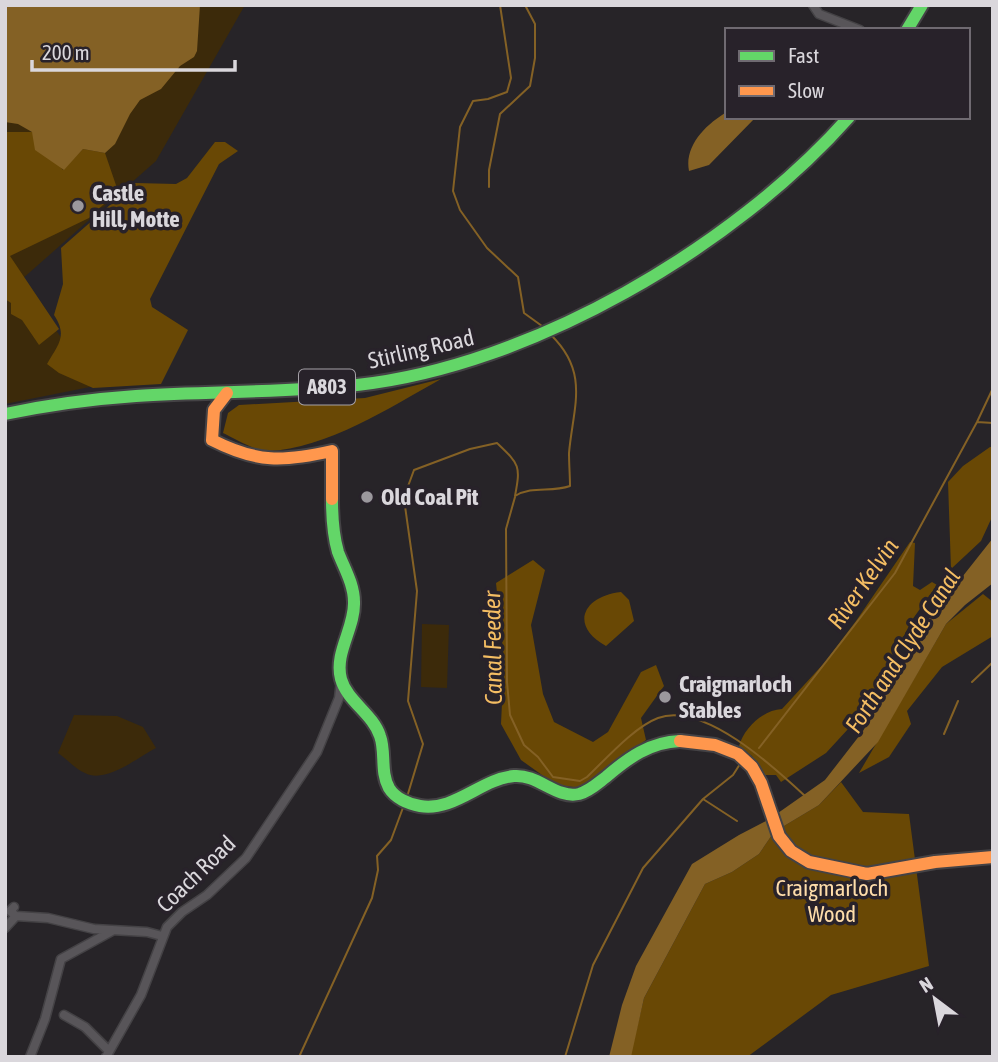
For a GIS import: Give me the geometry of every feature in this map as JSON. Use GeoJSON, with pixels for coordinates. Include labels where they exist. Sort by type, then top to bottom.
{"type":"FeatureCollection","features":[{"type":"Feature","properties":{"kind":"street"},"geometry":{"type":"LineString","coordinates":[[813,5],[819,14],[855,28]]}},
{"type":"Feature","properties":{"kind":"street"},"geometry":{"type":"LineString","coordinates":[[908,28],[922,5]]}},
{"type":"Feature","properties":{"kind":"street","name":"Stirling Road"},"geometry":{"type":"LineString","coordinates":[[5,414],[65,401],[359,385],[457,366],[506,349],[607,304],[651,279],[763,199],[805,164],[847,119]]}},
{"type":"Feature","properties":{"kind":"street"},"geometry":{"type":"LineString","coordinates":[[201,393],[214,410],[212,440],[236,454],[273,462],[332,451],[334,537],[340,562],[354,594],[354,606],[341,660],[341,681],[373,721],[383,745],[382,773],[385,782],[405,801],[425,806],[455,801],[492,782],[522,775],[570,794],[579,794],[590,789],[630,756],[646,747],[662,741],[681,740],[718,746],[754,767],[763,785],[770,818],[781,838],[785,845],[807,861],[861,874],[932,862],[993,857]]}},
{"type":"Feature","properties":{"kind":"street"},"geometry":{"type":"LineString","coordinates":[[214,410],[227,393]]}},
{"type":"Feature","properties":{"kind":"street","name":"Coach Road"},"geometry":{"type":"LineString","coordinates":[[108,1054],[141,995],[162,936],[174,919],[206,895],[246,858],[317,752],[339,698],[341,681]]}},
{"type":"Feature","properties":{"kind":"street"},"geometry":{"type":"LineString","coordinates":[[14,907],[10,911],[16,916],[48,918],[94,929],[147,932],[162,936]]}},
{"type":"Feature","properties":{"kind":"street"},"geometry":{"type":"LineString","coordinates":[[5,928],[16,916]]}},
{"type":"Feature","properties":{"kind":"street"},"geometry":{"type":"LineString","coordinates":[[30,1057],[46,1019],[61,960],[112,930]]}},
{"type":"Feature","properties":{"kind":"street"},"geometry":{"type":"LineString","coordinates":[[64,1015],[85,1027],[108,1054]]}},
{"type":"Feature","properties":{"kind":"shaded area"},"geometry":{"type":"Polygon","coordinates":[[[5,5],[245,5],[156,161],[21,280],[95,386],[5,404],[5,5]]]}},
{"type":"Feature","properties":{"kind":"shaded area"},"geometry":{"type":"Polygon","coordinates":[[[5,5],[200,5],[197,51],[161,89],[140,100],[115,144],[105,153],[83,149],[64,170],[35,150],[32,132],[18,124],[5,122],[5,5]]]}},
{"type":"Feature","properties":{"kind":"shaded area"},"geometry":{"type":"Polygon","coordinates":[[[725,113],[725,119],[754,119],[709,165],[689,171],[688,162],[693,145],[704,129],[725,113]]]}},
{"type":"Feature","properties":{"kind":"shaded area"},"geometry":{"type":"Polygon","coordinates":[[[993,538],[993,583],[946,624],[878,742],[819,805],[774,832],[759,854],[732,872],[705,884],[644,998],[631,1057],[609,1057],[622,1005],[636,966],[692,864],[768,820],[825,780],[863,731],[937,604],[993,538]]]}},
{"type":"Feature","properties":{"kind":"shaded area"},"geometry":{"type":"Polygon","coordinates":[[[422,624],[449,625],[447,688],[421,687],[422,624]]]}},
{"type":"Feature","properties":{"kind":"shaded area"},"geometry":{"type":"Polygon","coordinates":[[[74,715],[117,716],[143,727],[156,748],[111,773],[85,773],[58,753],[74,715]]]}},
{"type":"Feature","properties":{"kind":"green space"},"geometry":{"type":"Polygon","coordinates":[[[5,132],[32,132],[63,170],[83,149],[105,153],[118,191],[89,218],[10,256],[59,329],[39,345],[22,320],[11,314],[11,303],[5,299],[5,132]]]}},
{"type":"Feature","properties":{"kind":"green space"},"geometry":{"type":"Polygon","coordinates":[[[215,142],[225,142],[238,151],[219,164],[150,299],[152,307],[188,330],[161,384],[93,388],[59,373],[47,364],[61,335],[54,315],[63,284],[61,248],[135,183],[176,184],[187,178],[215,142]]]}},
{"type":"Feature","properties":{"kind":"green space"},"geometry":{"type":"Polygon","coordinates":[[[441,379],[358,425],[312,443],[263,451],[223,433],[228,413],[239,405],[365,398],[441,379]]]}},
{"type":"Feature","properties":{"kind":"green space"},"geometry":{"type":"Polygon","coordinates":[[[993,447],[993,515],[981,541],[951,569],[948,482],[963,466],[993,447]]]}},
{"type":"Feature","properties":{"kind":"green space"},"geometry":{"type":"Polygon","coordinates":[[[910,542],[915,543],[913,586],[920,590],[932,582],[937,585],[912,620],[870,702],[826,753],[781,782],[776,775],[762,775],[752,756],[739,746],[745,733],[761,716],[782,709],[826,661],[910,542]]]}},
{"type":"Feature","properties":{"kind":"green space"},"geometry":{"type":"Polygon","coordinates":[[[533,560],[545,570],[531,625],[543,694],[554,722],[593,742],[608,732],[641,672],[656,665],[664,686],[641,718],[646,740],[582,788],[556,785],[521,760],[501,724],[504,660],[496,583],[533,560]]]}},
{"type":"Feature","properties":{"kind":"green space"},"geometry":{"type":"Polygon","coordinates":[[[621,592],[629,600],[634,621],[606,646],[587,630],[585,613],[597,599],[621,592]]]}},
{"type":"Feature","properties":{"kind":"green space"},"geometry":{"type":"Polygon","coordinates":[[[983,594],[993,602],[993,636],[942,667],[907,711],[911,724],[889,757],[859,773],[946,624],[983,594]]]}},
{"type":"Feature","properties":{"kind":"green space","name":"Craigmarloch Wood"},"geometry":{"type":"Polygon","coordinates":[[[841,782],[863,812],[909,814],[929,966],[831,995],[747,1057],[630,1057],[644,998],[705,884],[732,872],[759,854],[774,832],[819,805],[841,782]]]}},
{"type":"Feature","properties":{"kind":"waterway"},"geometry":{"type":"LineString","coordinates":[[500,5],[511,78],[507,92],[473,101],[460,127],[453,191],[460,210],[487,248],[518,277],[524,313],[542,326]]}},
{"type":"Feature","properties":{"kind":"waterway"},"geometry":{"type":"LineString","coordinates":[[489,187],[489,170],[500,114],[530,86],[535,58],[535,24],[525,5]]}},
{"type":"Feature","properties":{"kind":"waterway"},"geometry":{"type":"LineString","coordinates":[[407,797],[423,744],[408,701],[417,591],[405,506],[407,489],[414,470],[470,449],[497,443],[514,461],[518,471],[515,496],[528,491],[570,486],[569,453],[575,405],[575,377],[571,363],[551,335]]}},
{"type":"Feature","properties":{"kind":"waterway","name":"River Kelvin"},"geometry":{"type":"LineString","coordinates":[[759,748],[895,573],[993,388]]}},
{"type":"Feature","properties":{"kind":"waterway"},"geometry":{"type":"LineString","coordinates":[[977,422],[993,423]]}},
{"type":"Feature","properties":{"kind":"waterway","name":"Canal Feeder"},"geometry":{"type":"LineString","coordinates":[[515,497],[506,529],[507,682],[510,715],[524,745],[538,757],[553,777],[580,781],[639,728],[658,718],[676,715],[696,719],[737,740],[805,796]]}},
{"type":"Feature","properties":{"kind":"waterway"},"geometry":{"type":"LineString","coordinates":[[972,682],[993,662]]}},
{"type":"Feature","properties":{"kind":"waterway"},"geometry":{"type":"LineString","coordinates":[[944,734],[958,701]]}},
{"type":"Feature","properties":{"kind":"waterway","name":"River Kelvin"},"geometry":{"type":"LineString","coordinates":[[565,1057],[593,965],[643,868],[703,799],[733,775],[740,764]]}},
{"type":"Feature","properties":{"kind":"waterway"},"geometry":{"type":"LineString","coordinates":[[703,799],[737,821]]}},
{"type":"Feature","properties":{"kind":"waterway"},"geometry":{"type":"LineString","coordinates":[[299,1057],[372,898],[378,870],[377,856],[391,840],[404,805]]}},
{"type":"Feature","properties":{"kind":"traffic: fast"},"geometry":{"type":"LineString","coordinates":[[908,28],[922,5]]}},
{"type":"Feature","properties":{"kind":"traffic: fast"},"geometry":{"type":"LineString","coordinates":[[5,414],[120,397],[357,385],[423,373],[491,353],[559,326],[625,293],[689,254],[748,211],[802,165],[847,119]]}},
{"type":"Feature","properties":{"kind":"traffic: fast"},"geometry":{"type":"LineString","coordinates":[[332,499],[336,546],[354,595],[353,612],[340,660],[341,679],[349,694],[377,728],[382,742],[386,782],[398,798],[415,805],[432,807],[456,800],[502,778],[514,776],[523,776],[563,793],[579,794],[594,787],[640,752],[659,744],[680,741]]}},
{"type":"Feature","properties":{"kind":"traffic: slow"},"geometry":{"type":"LineString","coordinates":[[227,393],[214,410],[212,440],[243,453],[270,458],[299,457],[332,451],[332,499]]}},
{"type":"Feature","properties":{"kind":"traffic: slow"},"geometry":{"type":"LineString","coordinates":[[680,741],[715,745],[738,754],[752,767],[761,783],[779,836],[791,851],[809,862],[867,874],[935,862],[993,857]]}},
{"type":"Feature","properties":{"kind":"place","name":"Castle Hill, Motte"},"geometry":{"type":"Point","coordinates":[78,206]}},
{"type":"Feature","properties":{"kind":"place","name":"Old Coal Pit"},"geometry":{"type":"Point","coordinates":[367,497]}},
{"type":"Feature","properties":{"kind":"place","name":"Craigmarloch Stables"},"geometry":{"type":"Point","coordinates":[665,697]}},
{"type":"Feature","properties":{"kind":"water label","name":"Forth and Clyde Canal"},"geometry":{"type":"Point","coordinates":[903,651]}}]}
